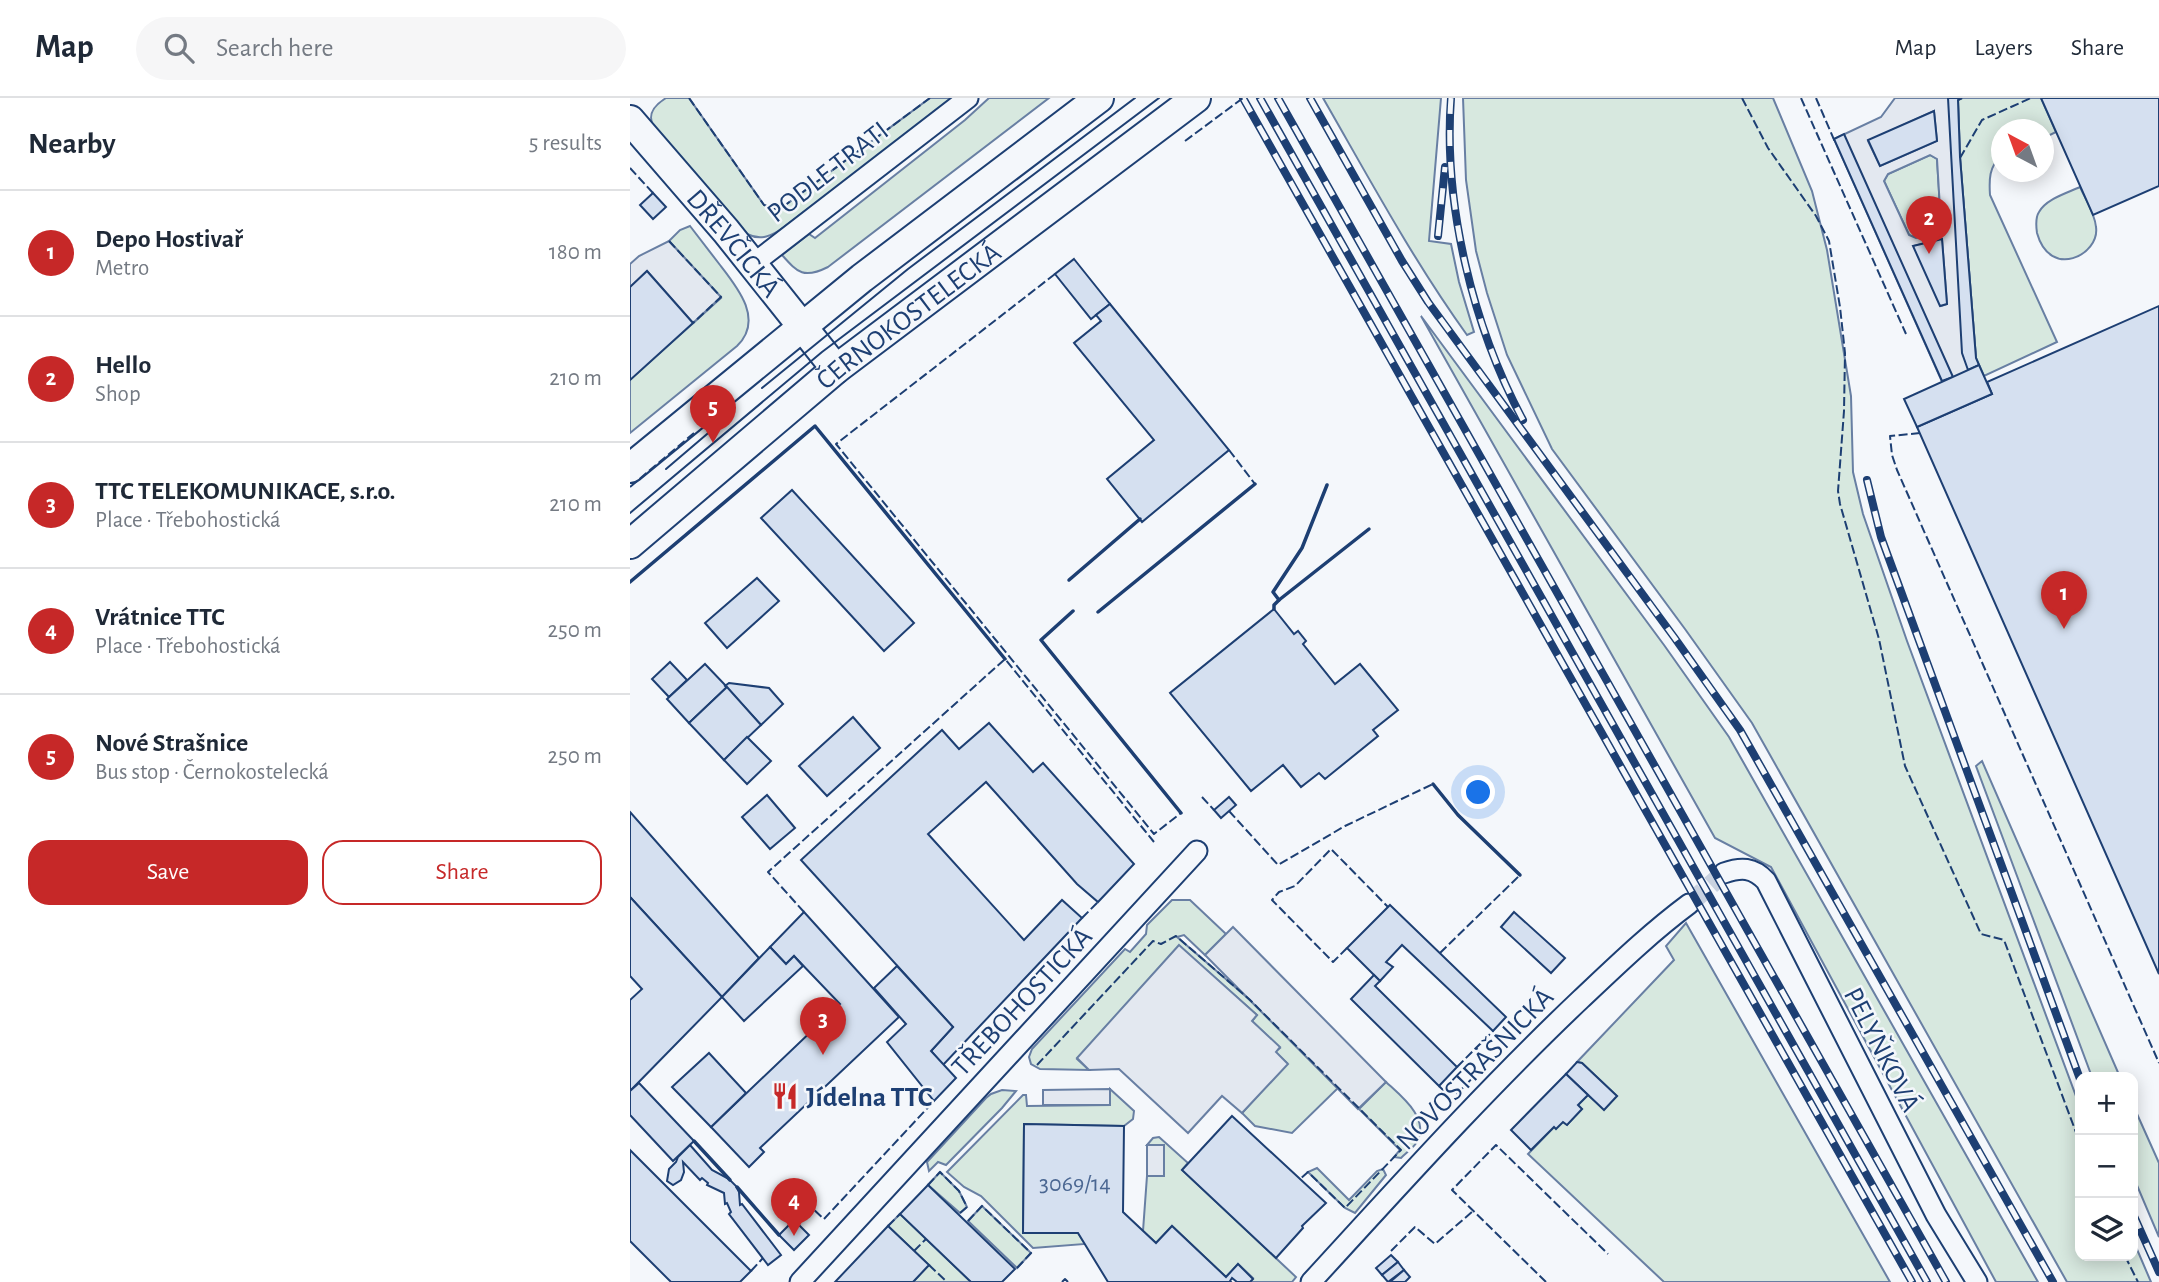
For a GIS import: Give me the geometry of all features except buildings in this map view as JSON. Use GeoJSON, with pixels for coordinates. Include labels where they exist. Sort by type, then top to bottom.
{"type":"FeatureCollection","features":[{"type":"Feature","properties":{"kind":"main road","name":"ČERNOKOSTELECKÁ"},"geometry":{"type":"LineString","coordinates":[[630,468],[862,278],[1099,98]]}},
{"type":"Feature","properties":{"kind":"main road","name":"ČERNOKOSTELECKÁ"},"geometry":{"type":"LineString","coordinates":[[630,544],[836,369],[1196,98]]}},
{"type":"Feature","properties":{"kind":"main road","name":"DŘEVČICKÁ"},"geometry":{"type":"LineString","coordinates":[[630,120],[753,264],[836,369]]}},
{"type":"Feature","properties":{"kind":"street","name":"PODLE TRATI"},"geometry":{"type":"LineString","coordinates":[[753,264],[968,98]]}},
{"type":"Feature","properties":{"kind":"street","name":"TŘEBOHOSTICKÁ"},"geometry":{"type":"LineString","coordinates":[[800,1282],[1197,850]]}},
{"type":"Feature","properties":{"kind":"street","name":"PELYŇKOVÁ"},"geometry":{"type":"LineString","coordinates":[[1724,873],[1740,868],[1759,873],[1766,881],[1936,1215],[1977,1282]]}},
{"type":"Feature","properties":{"kind":"street","name":"NOVOSTRAŠNICKÁ"},"geometry":{"type":"LineString","coordinates":[[1311,1282],[1455,1123],[1532,1046],[1651,933],[1689,904]]}},
{"type":"Feature","properties":{"kind":"shaded area"},"geometry":{"type":"Polygon","coordinates":[[[666,98],[689,98],[764,205],[775,209],[784,206],[930,98],[955,98],[784,227],[762,237],[747,234],[654,127],[651,114],[666,98]]]}},
{"type":"Feature","properties":{"kind":"shaded area"},"geometry":{"type":"Polygon","coordinates":[[[989,98],[1049,98],[828,267],[813,273],[802,272],[782,255],[809,234],[815,238],[989,98]]]}},
{"type":"Feature","properties":{"kind":"shaded area"},"geometry":{"type":"Polygon","coordinates":[[[1323,98],[1441,98],[1429,241],[1451,244],[1474,332],[1467,335],[1428,278],[1323,98]]]}},
{"type":"Feature","properties":{"kind":"shaded area"},"geometry":{"type":"Polygon","coordinates":[[[1463,98],[1773,98],[1812,191],[1827,250],[1851,396],[1853,472],[1863,514],[1907,641],[2075,1094],[2075,1261],[2138,1261],[2138,1252],[2151,1282],[2067,1282],[1752,723],[1552,449],[1507,355],[1487,293],[1476,251],[1466,180],[1463,98]]]}},
{"type":"Feature","properties":{"kind":"shaded area"},"geometry":{"type":"Polygon","coordinates":[[[1895,98],[1962,98],[1958,100],[1960,157],[1976,358],[1955,411],[1834,139],[1881,117],[1895,98]],[[1934,111],[1868,141],[1880,166],[1937,141],[1934,111]],[[1930,155],[1888,174],[1884,181],[1909,235],[1916,238],[1938,232],[1941,225],[1937,159],[1930,155]],[[1942,239],[1914,246],[1941,306],[1947,304],[1942,239]]]}},
{"type":"Feature","properties":{"kind":"shaded area"},"geometry":{"type":"Polygon","coordinates":[[[2041,98],[2050,119],[1991,119],[1990,195],[2057,342],[1984,376],[1976,358],[1958,100],[2041,98]]]}},
{"type":"Feature","properties":{"kind":"shaded area"},"geometry":{"type":"Polygon","coordinates":[[[1930,155],[1937,159],[1941,225],[1939,232],[1916,238],[1909,235],[1884,181],[1888,174],[1930,155]]]}},
{"type":"Feature","properties":{"kind":"shaded area"},"geometry":{"type":"Polygon","coordinates":[[[2080,187],[2094,217],[2095,237],[2083,254],[2062,259],[2052,256],[2043,247],[2037,233],[2039,212],[2047,203],[2080,187]]]}},
{"type":"Feature","properties":{"kind":"shaded area"},"geometry":{"type":"Polygon","coordinates":[[[690,226],[740,294],[748,315],[748,326],[745,336],[737,346],[630,433],[630,380],[721,298],[669,241],[680,230],[690,226]]]}},
{"type":"Feature","properties":{"kind":"shaded area"},"geometry":{"type":"Polygon","coordinates":[[[669,241],[721,297],[693,323],[647,271],[630,287],[630,264],[639,256],[669,241]]]}},
{"type":"Feature","properties":{"kind":"shaded area"},"geometry":{"type":"Polygon","coordinates":[[[1421,316],[1729,737],[2038,1282],[1996,1282],[1771,867],[1715,838],[1421,316]]]}},
{"type":"Feature","properties":{"kind":"shaded area"},"geometry":{"type":"Polygon","coordinates":[[[1982,761],[2118,1072],[2090,1072],[1976,766],[1982,761]]]}},
{"type":"Feature","properties":{"kind":"shaded area"},"geometry":{"type":"Polygon","coordinates":[[[1172,900],[1190,900],[1226,934],[1205,955],[1184,935],[1177,937],[1249,999],[1338,1088],[1292,1133],[1255,1126],[1242,1113],[1287,1063],[1275,1052],[1280,1048],[1252,1021],[1257,1015],[1179,946],[1077,1059],[1089,1070],[1040,1069],[1031,1064],[1029,1057],[1032,1049],[1125,949],[1130,952],[1146,934],[1147,925],[1172,900]]]}},
{"type":"Feature","properties":{"kind":"shaded area"},"geometry":{"type":"Polygon","coordinates":[[[1686,923],[1890,1282],[1664,1282],[1528,1154],[1554,1127],[1563,1122],[1567,1125],[1582,1109],[1578,1105],[1588,1095],[1604,1109],[1617,1096],[1582,1063],[1577,1062],[1674,960],[1666,946],[1686,923]]]}},
{"type":"Feature","properties":{"kind":"shaded area"},"geometry":{"type":"Polygon","coordinates":[[[1233,927],[1386,1082],[1358,1109],[1205,955],[1233,927]]]}},
{"type":"Feature","properties":{"kind":"shaded area"},"geometry":{"type":"Polygon","coordinates":[[[1179,945],[1257,1015],[1252,1021],[1280,1047],[1276,1052],[1288,1064],[1242,1113],[1222,1096],[1188,1133],[1119,1069],[1089,1070],[1077,1058],[1179,945]]]}},
{"type":"Feature","properties":{"kind":"shaded area"},"geometry":{"type":"Polygon","coordinates":[[[1386,1082],[1412,1108],[1420,1124],[1417,1142],[1401,1158],[1394,1157],[1400,1150],[1359,1109],[1386,1082]]]}},
{"type":"Feature","properties":{"kind":"shaded area"},"geometry":{"type":"Polygon","coordinates":[[[1110,1089],[1134,1111],[1133,1119],[1124,1126],[1024,1124],[1023,1233],[1078,1233],[1085,1244],[1033,1248],[981,1196],[964,1187],[947,1172],[1023,1095],[1026,1095],[1027,1106],[1110,1105],[1110,1089]]]}},
{"type":"Feature","properties":{"kind":"shaded area"},"geometry":{"type":"Polygon","coordinates":[[[1110,1089],[1110,1105],[1043,1105],[1043,1090],[1110,1089]]]}},
{"type":"Feature","properties":{"kind":"shaded area"},"geometry":{"type":"Polygon","coordinates":[[[1002,1090],[1016,1091],[946,1165],[938,1162],[929,1171],[927,1162],[986,1098],[1002,1090]]]}},
{"type":"Feature","properties":{"kind":"shaded area"},"geometry":{"type":"Polygon","coordinates":[[[2138,1116],[2159,1163],[2159,1237],[2138,1188],[2138,1116]]]}},
{"type":"Feature","properties":{"kind":"shaded area"},"geometry":{"type":"Polygon","coordinates":[[[1159,1137],[1188,1163],[1182,1170],[1296,1277],[1292,1282],[1250,1282],[1253,1278],[1238,1264],[1226,1277],[1172,1226],[1156,1243],[1143,1231],[1147,1176],[1164,1175],[1164,1145],[1147,1145],[1153,1138],[1159,1137]]]}},
{"type":"Feature","properties":{"kind":"shaded area"},"geometry":{"type":"Polygon","coordinates":[[[1147,1145],[1164,1145],[1164,1176],[1147,1176],[1147,1145]]]}},
{"type":"Feature","properties":{"kind":"shaded area"},"geometry":{"type":"Polygon","coordinates":[[[1317,1168],[1349,1200],[1377,1171],[1383,1169],[1386,1175],[1355,1213],[1345,1208],[1308,1172],[1317,1168]]]}},
{"type":"Feature","properties":{"kind":"shaded area"},"geometry":{"type":"Polygon","coordinates":[[[940,1172],[959,1191],[967,1207],[960,1213],[928,1185],[940,1172]]]}},
{"type":"Feature","properties":{"kind":"shaded area"},"geometry":{"type":"Polygon","coordinates":[[[982,1206],[1031,1253],[1017,1268],[968,1221],[982,1206]]]}},
{"type":"Feature","properties":{"kind":"shaded area"},"geometry":{"type":"Polygon","coordinates":[[[900,1214],[971,1282],[913,1282],[929,1265],[888,1226],[900,1214]]]}},
{"type":"Feature","properties":{"kind":"tunnel"},"geometry":{"type":"LineString","coordinates":[[1689,904],[1724,873]]}},
{"type":"Feature","properties":{"kind":"tram line"},"geometry":{"type":"LineString","coordinates":[[762,388],[908,269],[1135,98]]}},
{"type":"Feature","properties":{"kind":"tram line"},"geometry":{"type":"LineString","coordinates":[[630,513],[822,352],[1159,98]]}},
{"type":"Feature","properties":{"kind":"tram line"},"geometry":{"type":"LineString","coordinates":[[666,469],[727,417]]}},
{"type":"Feature","properties":{"kind":"railway"},"geometry":{"type":"LineString","coordinates":[[1243,98],[1912,1282]]}},
{"type":"Feature","properties":{"kind":"railway"},"geometry":{"type":"LineString","coordinates":[[1260,98],[1927,1282]]}},
{"type":"Feature","properties":{"kind":"railway"},"geometry":{"type":"LineString","coordinates":[[1278,98],[1946,1282]]}},
{"type":"Feature","properties":{"kind":"railway"},"geometry":{"type":"LineString","coordinates":[[1310,98],[1428,302],[1740,730],[2053,1282]]}},
{"type":"Feature","properties":{"kind":"railway"},"geometry":{"type":"LineString","coordinates":[[1451,98],[1452,180],[1465,264],[1490,345],[1523,420]]}},
{"type":"Feature","properties":{"kind":"railway"},"geometry":{"type":"LineString","coordinates":[[1438,236],[1445,167]]}},
{"type":"Feature","properties":{"kind":"railway"},"geometry":{"type":"LineString","coordinates":[[1867,480],[1881,537],[2077,1072]]}},
{"type":"Feature","properties":{"kind":"railway"},"geometry":{"type":"LineString","coordinates":[[2138,1225],[2159,1272]]}},
{"type":"Feature","properties":{"kind":"fence"},"geometry":{"type":"LineString","coordinates":[[689,98],[764,205],[775,209],[784,206],[930,98]]}},
{"type":"Feature","properties":{"kind":"fence"},"geometry":{"type":"LineString","coordinates":[[1185,141],[1243,98]]}},
{"type":"Feature","properties":{"kind":"fence"},"geometry":{"type":"LineString","coordinates":[[1742,98],[1768,148],[1816,216],[1829,241],[1845,353],[1838,491],[1879,639],[1905,766],[1981,934],[2004,940],[2077,1135]]}},
{"type":"Feature","properties":{"kind":"fence"},"geometry":{"type":"LineString","coordinates":[[1801,98],[1906,334]]}},
{"type":"Feature","properties":{"kind":"fence"},"geometry":{"type":"LineString","coordinates":[[1816,98],[1835,142]]}},
{"type":"Feature","properties":{"kind":"fence"},"geometry":{"type":"LineString","coordinates":[[1960,158],[1982,120],[2031,98]]}},
{"type":"Feature","properties":{"kind":"fence"},"geometry":{"type":"LineString","coordinates":[[630,168],[653,193]]}},
{"type":"Feature","properties":{"kind":"fence"},"geometry":{"type":"LineString","coordinates":[[669,241],[721,297],[693,323]]}},
{"type":"Feature","properties":{"kind":"fence"},"geometry":{"type":"LineString","coordinates":[[1055,274],[836,444],[1154,834],[1181,813]]}},
{"type":"Feature","properties":{"kind":"fence"},"geometry":{"type":"LineString","coordinates":[[630,487],[694,433]]}},
{"type":"Feature","properties":{"kind":"fence"},"geometry":{"type":"LineString","coordinates":[[1920,433],[1890,436],[1897,470],[2159,1063]]}},
{"type":"Feature","properties":{"kind":"fence"},"geometry":{"type":"LineString","coordinates":[[1229,450],[1255,484]]}},
{"type":"Feature","properties":{"kind":"fence"},"geometry":{"type":"LineString","coordinates":[[804,912],[768,872],[1005,659],[1154,842]]}},
{"type":"Feature","properties":{"kind":"fence"},"geometry":{"type":"LineString","coordinates":[[1229,811],[1278,865],[1345,826],[1433,784]]}},
{"type":"Feature","properties":{"kind":"fence"},"geometry":{"type":"LineString","coordinates":[[1202,797],[1214,810]]}},
{"type":"Feature","properties":{"kind":"fence"},"geometry":{"type":"LineString","coordinates":[[1347,948],[1333,962],[1272,900],[1279,892],[1295,886],[1331,849],[1388,907]]}},
{"type":"Feature","properties":{"kind":"fence"},"geometry":{"type":"LineString","coordinates":[[1440,953],[1520,875]]}},
{"type":"Feature","properties":{"kind":"fence"},"geometry":{"type":"LineString","coordinates":[[1082,918],[1098,902]]}},
{"type":"Feature","properties":{"kind":"fence"},"geometry":{"type":"LineString","coordinates":[[1037,1065],[1153,941],[1161,944],[1176,936],[1249,999],[1401,1150],[1345,1208],[1308,1172],[1300,1179]]}},
{"type":"Feature","properties":{"kind":"fence"},"geometry":{"type":"LineString","coordinates":[[1457,1067],[1493,1031]]}},
{"type":"Feature","properties":{"kind":"fence"},"geometry":{"type":"LineString","coordinates":[[1439,1086],[1452,1099],[1489,1061],[1476,1048]]}},
{"type":"Feature","properties":{"kind":"fence"},"geometry":{"type":"LineString","coordinates":[[797,1223],[812,1208],[824,1219],[934,1101]]}},
{"type":"Feature","properties":{"kind":"fence"},"geometry":{"type":"LineString","coordinates":[[1546,1282],[1452,1190],[1496,1145],[1608,1254]]}},
{"type":"Feature","properties":{"kind":"fence"},"geometry":{"type":"LineString","coordinates":[[928,1185],[940,1172],[959,1191],[967,1207],[960,1213]]}},
{"type":"Feature","properties":{"kind":"fence"},"geometry":{"type":"LineString","coordinates":[[968,1221],[982,1206],[1031,1253],[1017,1268]]}},
{"type":"Feature","properties":{"kind":"fence"},"geometry":{"type":"LineString","coordinates":[[1391,1251],[1415,1227],[1435,1244],[1473,1211]]}},
{"type":"Feature","properties":{"kind":"fence"},"geometry":{"type":"LineString","coordinates":[[888,1226],[900,1214]]}},
{"type":"Feature","properties":{"kind":"fence"},"geometry":{"type":"LineString","coordinates":[[914,1251],[926,1239]]}},
{"type":"Feature","properties":{"kind":"fence"},"geometry":{"type":"LineString","coordinates":[[751,1271],[763,1258]]}},
{"type":"Feature","properties":{"kind":"fence"},"geometry":{"type":"LineString","coordinates":[[2128,1261],[2138,1282]]}},
{"type":"Feature","properties":{"kind":"fence"},"geometry":{"type":"LineString","coordinates":[[929,1265],[947,1282]]}},
{"type":"Feature","properties":{"kind":"fence"},"geometry":{"type":"LineString","coordinates":[[1062,1282],[1065,1279],[1068,1282]]}},
{"type":"Feature","properties":{"kind":"wall"},"geometry":{"type":"LineString","coordinates":[[630,582],[815,426],[1005,659]]}},
{"type":"Feature","properties":{"kind":"wall"},"geometry":{"type":"LineString","coordinates":[[1098,612],[1255,484]]}},
{"type":"Feature","properties":{"kind":"wall"},"geometry":{"type":"LineString","coordinates":[[1279,600],[1273,592],[1302,548],[1327,485]]}},
{"type":"Feature","properties":{"kind":"wall"},"geometry":{"type":"LineString","coordinates":[[1069,580],[1140,519]]}},
{"type":"Feature","properties":{"kind":"wall"},"geometry":{"type":"LineString","coordinates":[[1274,609],[1279,600],[1369,529]]}},
{"type":"Feature","properties":{"kind":"wall"},"geometry":{"type":"LineString","coordinates":[[1073,611],[1041,640],[1181,813]]}},
{"type":"Feature","properties":{"kind":"wall"},"geometry":{"type":"LineString","coordinates":[[1433,784],[1458,815],[1520,875]]}},
{"type":"Feature","properties":{"kind":"wall"},"geometry":{"type":"LineString","coordinates":[[694,1141],[730,1180]]}},
{"type":"Feature","properties":{"kind":"wall"},"geometry":{"type":"LineString","coordinates":[[737,1187],[779,1235]]}},
{"type":"Feature","properties":{"kind":"place","name":"Hello"},"geometry":{"type":"Point","coordinates":[1929,254]}},
{"type":"Feature","properties":{"kind":"place","name":"Nové Strašnice"},"geometry":{"type":"Point","coordinates":[713,443]}},
{"type":"Feature","properties":{"kind":"place","name":"Depo Hostivař"},"geometry":{"type":"Point","coordinates":[2064,629]}},
{"type":"Feature","properties":{"kind":"place","name":"TTC TELEKOMUNIKACE, s.r.o."},"geometry":{"type":"Point","coordinates":[823,1055]}},
{"type":"Feature","properties":{"kind":"place","name":"Jídelna TTC"},"geometry":{"type":"Point","coordinates":[785,1096]}},
{"type":"Feature","properties":{"kind":"place","name":"Vrátnice TTC"},"geometry":{"type":"Point","coordinates":[794,1236]}}]}
